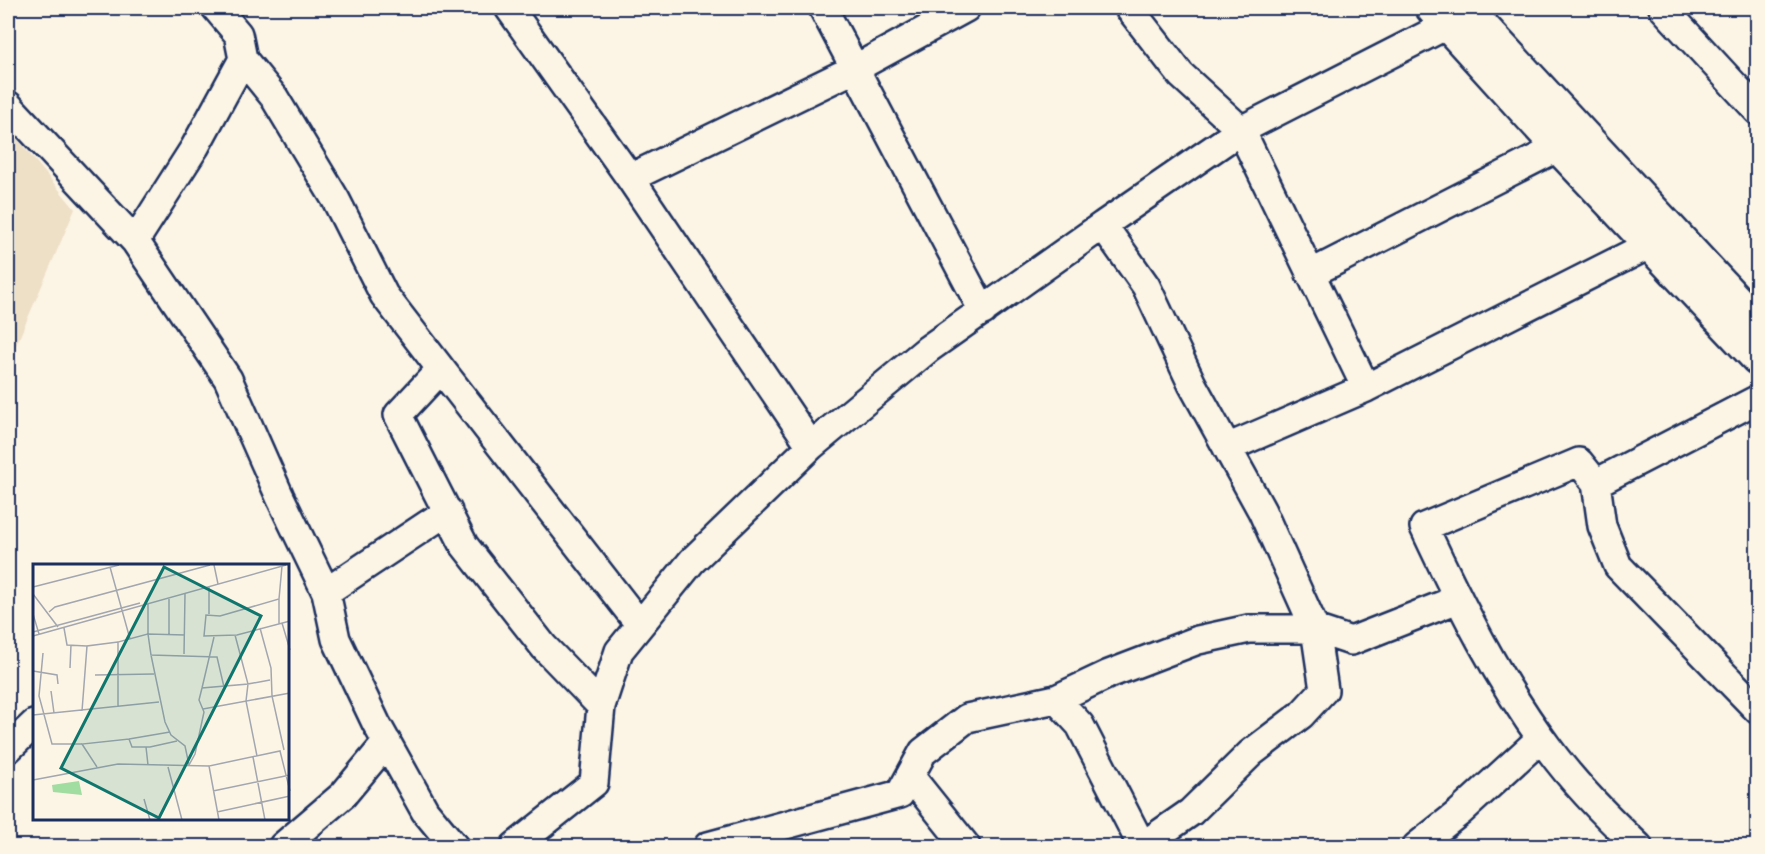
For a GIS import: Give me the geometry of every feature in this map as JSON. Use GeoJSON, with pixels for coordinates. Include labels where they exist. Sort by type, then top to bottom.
{"type":"FeatureCollection","features":[{"type":"Feature","properties":{"kind":"street"},"geometry":{"type":"LineString","coordinates":[[216,8],[238,34],[243,59],[274,97],[336,200],[384,295],[640,626]]}},
{"type":"Feature","properties":{"kind":"street"},"geometry":{"type":"LineString","coordinates":[[509,8],[630,178],[811,446]]}},
{"type":"Feature","properties":{"kind":"street"},"geometry":{"type":"LineString","coordinates":[[823,8],[982,311]]}},
{"type":"Feature","properties":{"kind":"street"},"geometry":{"type":"LineString","coordinates":[[630,178],[856,68],[966,8]]}},
{"type":"Feature","properties":{"kind":"street"},"geometry":{"type":"LineString","coordinates":[[1663,8],[1758,111]]}},
{"type":"Feature","properties":{"kind":"street"},"geometry":{"type":"LineString","coordinates":[[1142,12],[1180,75],[1241,130],[1365,388]]}},
{"type":"Feature","properties":{"kind":"street"},"geometry":{"type":"LineString","coordinates":[[515,846],[594,783],[601,706],[619,651],[692,561],[811,446],[928,349],[1241,130],[1453,13]]}},
{"type":"Feature","properties":{"kind":"street"},"geometry":{"type":"LineString","coordinates":[[1453,13],[1559,147],[1758,358]]}},
{"type":"Feature","properties":{"kind":"street"},"geometry":{"type":"LineString","coordinates":[[1453,13],[1758,325]]}},
{"type":"Feature","properties":{"kind":"street"},"geometry":{"type":"LineString","coordinates":[[135,242],[195,147],[243,59]]}},
{"type":"Feature","properties":{"kind":"street"},"geometry":{"type":"LineString","coordinates":[[8,105],[135,242],[228,379],[280,497],[326,592],[336,639],[387,742],[425,811],[453,846]]}},
{"type":"Feature","properties":{"kind":"street"},"geometry":{"type":"LineString","coordinates":[[1310,274],[1559,147]]}},
{"type":"Feature","properties":{"kind":"street"},"geometry":{"type":"LineString","coordinates":[[1056,699],[1080,724],[1142,846],[1191,812],[1251,753],[1301,715],[1324,690],[1315,629],[1262,511],[1192,384],[1146,286],[1103,225]]}},
{"type":"Feature","properties":{"kind":"street"},"geometry":{"type":"LineString","coordinates":[[1227,448],[1365,388],[1651,244]]}},
{"type":"Feature","properties":{"kind":"street"},"geometry":{"type":"LineString","coordinates":[[441,369],[398,415],[464,545],[544,647],[601,706]]}},
{"type":"Feature","properties":{"kind":"street"},"geometry":{"type":"LineString","coordinates":[[1596,483],[1758,399]]}},
{"type":"Feature","properties":{"kind":"street"},"geometry":{"type":"LineString","coordinates":[[1638,846],[1597,807],[1541,738],[1522,710],[1458,599],[1424,527],[1579,462],[1596,483],[1602,526],[1618,566],[1758,710]]}},
{"type":"Feature","properties":{"kind":"street"},"geometry":{"type":"LineString","coordinates":[[326,592],[448,511]]}},
{"type":"Feature","properties":{"kind":"street"},"geometry":{"type":"LineString","coordinates":[[708,846],[900,794],[923,752],[967,717],[1056,699],[1109,674],[1198,640],[1249,629],[1315,629],[1351,641],[1458,599]]}},
{"type":"Feature","properties":{"kind":"street"},"geometry":{"type":"LineString","coordinates":[[8,749],[33,725]]}},
{"type":"Feature","properties":{"kind":"street"},"geometry":{"type":"LineString","coordinates":[[1417,846],[1460,812],[1541,738]]}},
{"type":"Feature","properties":{"kind":"street"},"geometry":{"type":"LineString","coordinates":[[283,846],[343,795],[387,742]]}},
{"type":"Feature","properties":{"kind":"street"},"geometry":{"type":"LineString","coordinates":[[910,776],[966,846]]}},
{"type":"Feature","properties":{"kind":"shaded area"},"geometry":{"type":"Polygon","coordinates":[[[8,128],[75,209],[8,364],[8,128]]]}}]}
